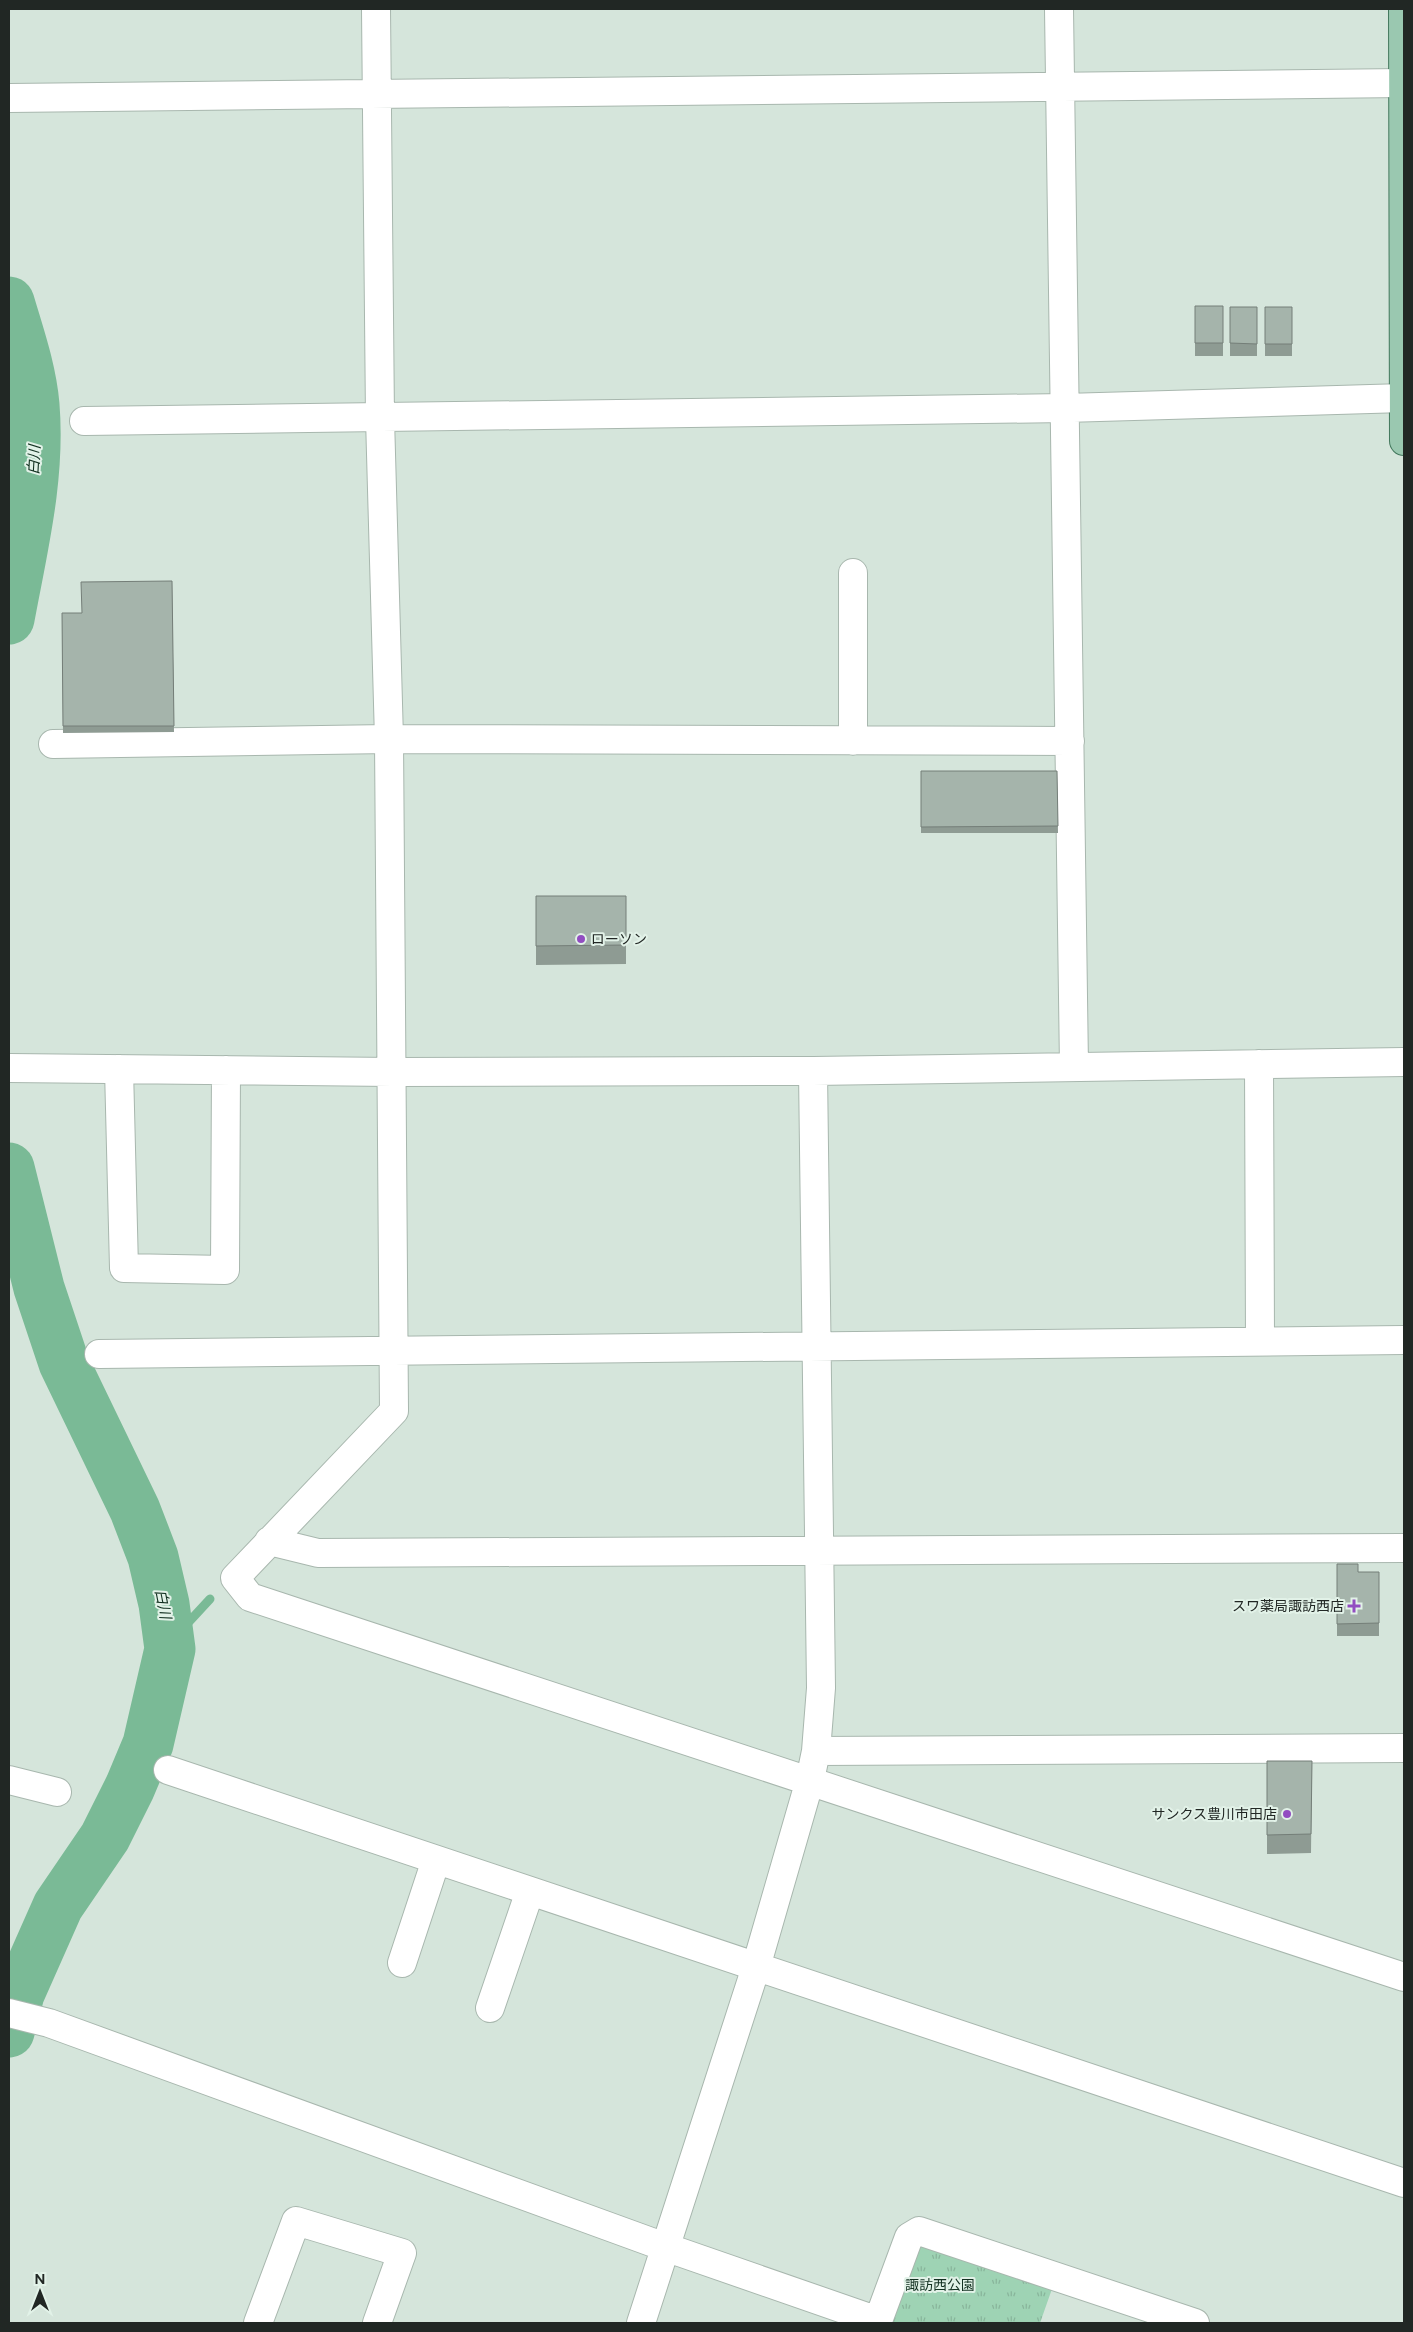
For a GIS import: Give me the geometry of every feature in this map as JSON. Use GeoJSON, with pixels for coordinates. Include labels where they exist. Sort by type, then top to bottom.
{"type":"FeatureCollection","features":[{"type":"Feature","properties":{"kind":"main road"},"geometry":{"type":"LineString","coordinates":[[1403,9],[1404,442]]}},
{"type":"Feature","properties":{"kind":"street"},"geometry":{"type":"LineString","coordinates":[[376,9],[380,418],[389,740],[394,1411],[235,1578],[250,1597],[1404,1977]]}},
{"type":"Feature","properties":{"kind":"street"},"geometry":{"type":"LineString","coordinates":[[1059,9],[1074,1067]]}},
{"type":"Feature","properties":{"kind":"street"},"geometry":{"type":"LineString","coordinates":[[9,98],[1404,83]]}},
{"type":"Feature","properties":{"kind":"street"},"geometry":{"type":"LineString","coordinates":[[84,421],[1065,408],[1404,398]]}},
{"type":"Feature","properties":{"kind":"street"},"geometry":{"type":"LineString","coordinates":[[853,573],[853,741]]}},
{"type":"Feature","properties":{"kind":"street"},"geometry":{"type":"LineString","coordinates":[[53,744],[389,740],[1070,741]]}},
{"type":"Feature","properties":{"kind":"street"},"geometry":{"type":"LineString","coordinates":[[10,1068],[392,1072],[813,1070],[1404,1062]]}},
{"type":"Feature","properties":{"kind":"street"},"geometry":{"type":"LineString","coordinates":[[1259,1064],[1260,1341]]}},
{"type":"Feature","properties":{"kind":"street"},"geometry":{"type":"LineString","coordinates":[[119,1069],[124,1268],[226,1270],[226,1070]]}},
{"type":"Feature","properties":{"kind":"street"},"geometry":{"type":"LineString","coordinates":[[641,2323],[756,1967],[810,1780],[816,1751],[821,1688],[813,1070]]}},
{"type":"Feature","properties":{"kind":"street"},"geometry":{"type":"LineString","coordinates":[[99,1354],[1404,1340]]}},
{"type":"Feature","properties":{"kind":"street"},"geometry":{"type":"LineString","coordinates":[[269,1541],[318,1553],[1404,1548]]}},
{"type":"Feature","properties":{"kind":"street"},"geometry":{"type":"LineString","coordinates":[[816,1751],[1404,1748]]}},
{"type":"Feature","properties":{"kind":"street"},"geometry":{"type":"LineString","coordinates":[[168,1770],[1404,2183]]}},
{"type":"Feature","properties":{"kind":"street"},"geometry":{"type":"LineString","coordinates":[[9,1780],[57,1792]]}},
{"type":"Feature","properties":{"kind":"street"},"geometry":{"type":"LineString","coordinates":[[402,1963],[436,1860]]}},
{"type":"Feature","properties":{"kind":"street"},"geometry":{"type":"LineString","coordinates":[[490,2008],[530,1891]]}},
{"type":"Feature","properties":{"kind":"street"},"geometry":{"type":"LineString","coordinates":[[9,2013],[40,2021],[878,2322],[909,2237],[919,2231],[1195,2323]]}},
{"type":"Feature","properties":{"kind":"street"},"geometry":{"type":"LineString","coordinates":[[258,2323],[296,2221],[402,2253],[377,2323]]}},
{"type":"Feature","properties":{"kind":"green space","name":"諏訪西公園"},"geometry":{"type":"Polygon","coordinates":[[[928,2241],[1053,2286],[1040,2323],[886,2323],[913,2246],[928,2241]]]}},
{"type":"Feature","properties":{"kind":"building"},"geometry":{"type":"Polygon","coordinates":[[[1195,306],[1223,306],[1223,343],[1195,343],[1195,306]]]}},
{"type":"Feature","properties":{"kind":"building"},"geometry":{"type":"Polygon","coordinates":[[[1230,307],[1257,307],[1257,344],[1230,343],[1230,307]]]}},
{"type":"Feature","properties":{"kind":"building"},"geometry":{"type":"Polygon","coordinates":[[[1265,307],[1292,307],[1292,344],[1265,344],[1265,307]]]}},
{"type":"Feature","properties":{"kind":"building"},"geometry":{"type":"Polygon","coordinates":[[[172,581],[174,726],[63,726],[62,613],[82,613],[81,582],[172,581]]]}},
{"type":"Feature","properties":{"kind":"building"},"geometry":{"type":"Polygon","coordinates":[[[921,771],[1057,771],[1058,826],[921,827],[921,771]]]}},
{"type":"Feature","properties":{"kind":"building","name":"ローソン"},"geometry":{"type":"Polygon","coordinates":[[[536,896],[626,896],[626,945],[536,946],[536,896]]]}},
{"type":"Feature","properties":{"kind":"building"},"geometry":{"type":"Polygon","coordinates":[[[1337,1564],[1358,1564],[1358,1572],[1379,1572],[1379,1623],[1337,1624],[1337,1564]]]}},
{"type":"Feature","properties":{"kind":"building"},"geometry":{"type":"Polygon","coordinates":[[[1267,1761],[1312,1761],[1311,1834],[1267,1835],[1267,1761]]]}},
{"type":"Feature","properties":{"kind":"waterway","name":"白川"},"geometry":{"type":"LineString","coordinates":[[9,302],[30,379],[34,405],[35,432],[29,513],[9,619]]}},
{"type":"Feature","properties":{"kind":"waterway","name":"白川"},"geometry":{"type":"LineString","coordinates":[[9,1168],[39,1288],[64,1363],[135,1510],[153,1557],[164,1604],[170,1649],[148,1744],[130,1787],[105,1837],[58,1906],[19,1994],[9,2032]]}},
{"type":"Feature","properties":{"kind":"waterway"},"geometry":{"type":"LineString","coordinates":[[170,1649],[186,1625],[210,1599]]}},
{"type":"Feature","properties":{"kind":"place","name":"ローソン"},"geometry":{"type":"Point","coordinates":[581,939]}},
{"type":"Feature","properties":{"kind":"place","name":"スワ薬局諏訪西店"},"geometry":{"type":"Point","coordinates":[1354,1606]}},
{"type":"Feature","properties":{"kind":"place","name":"サンクス豊川市田店"},"geometry":{"type":"Point","coordinates":[1287,1814]}}]}
